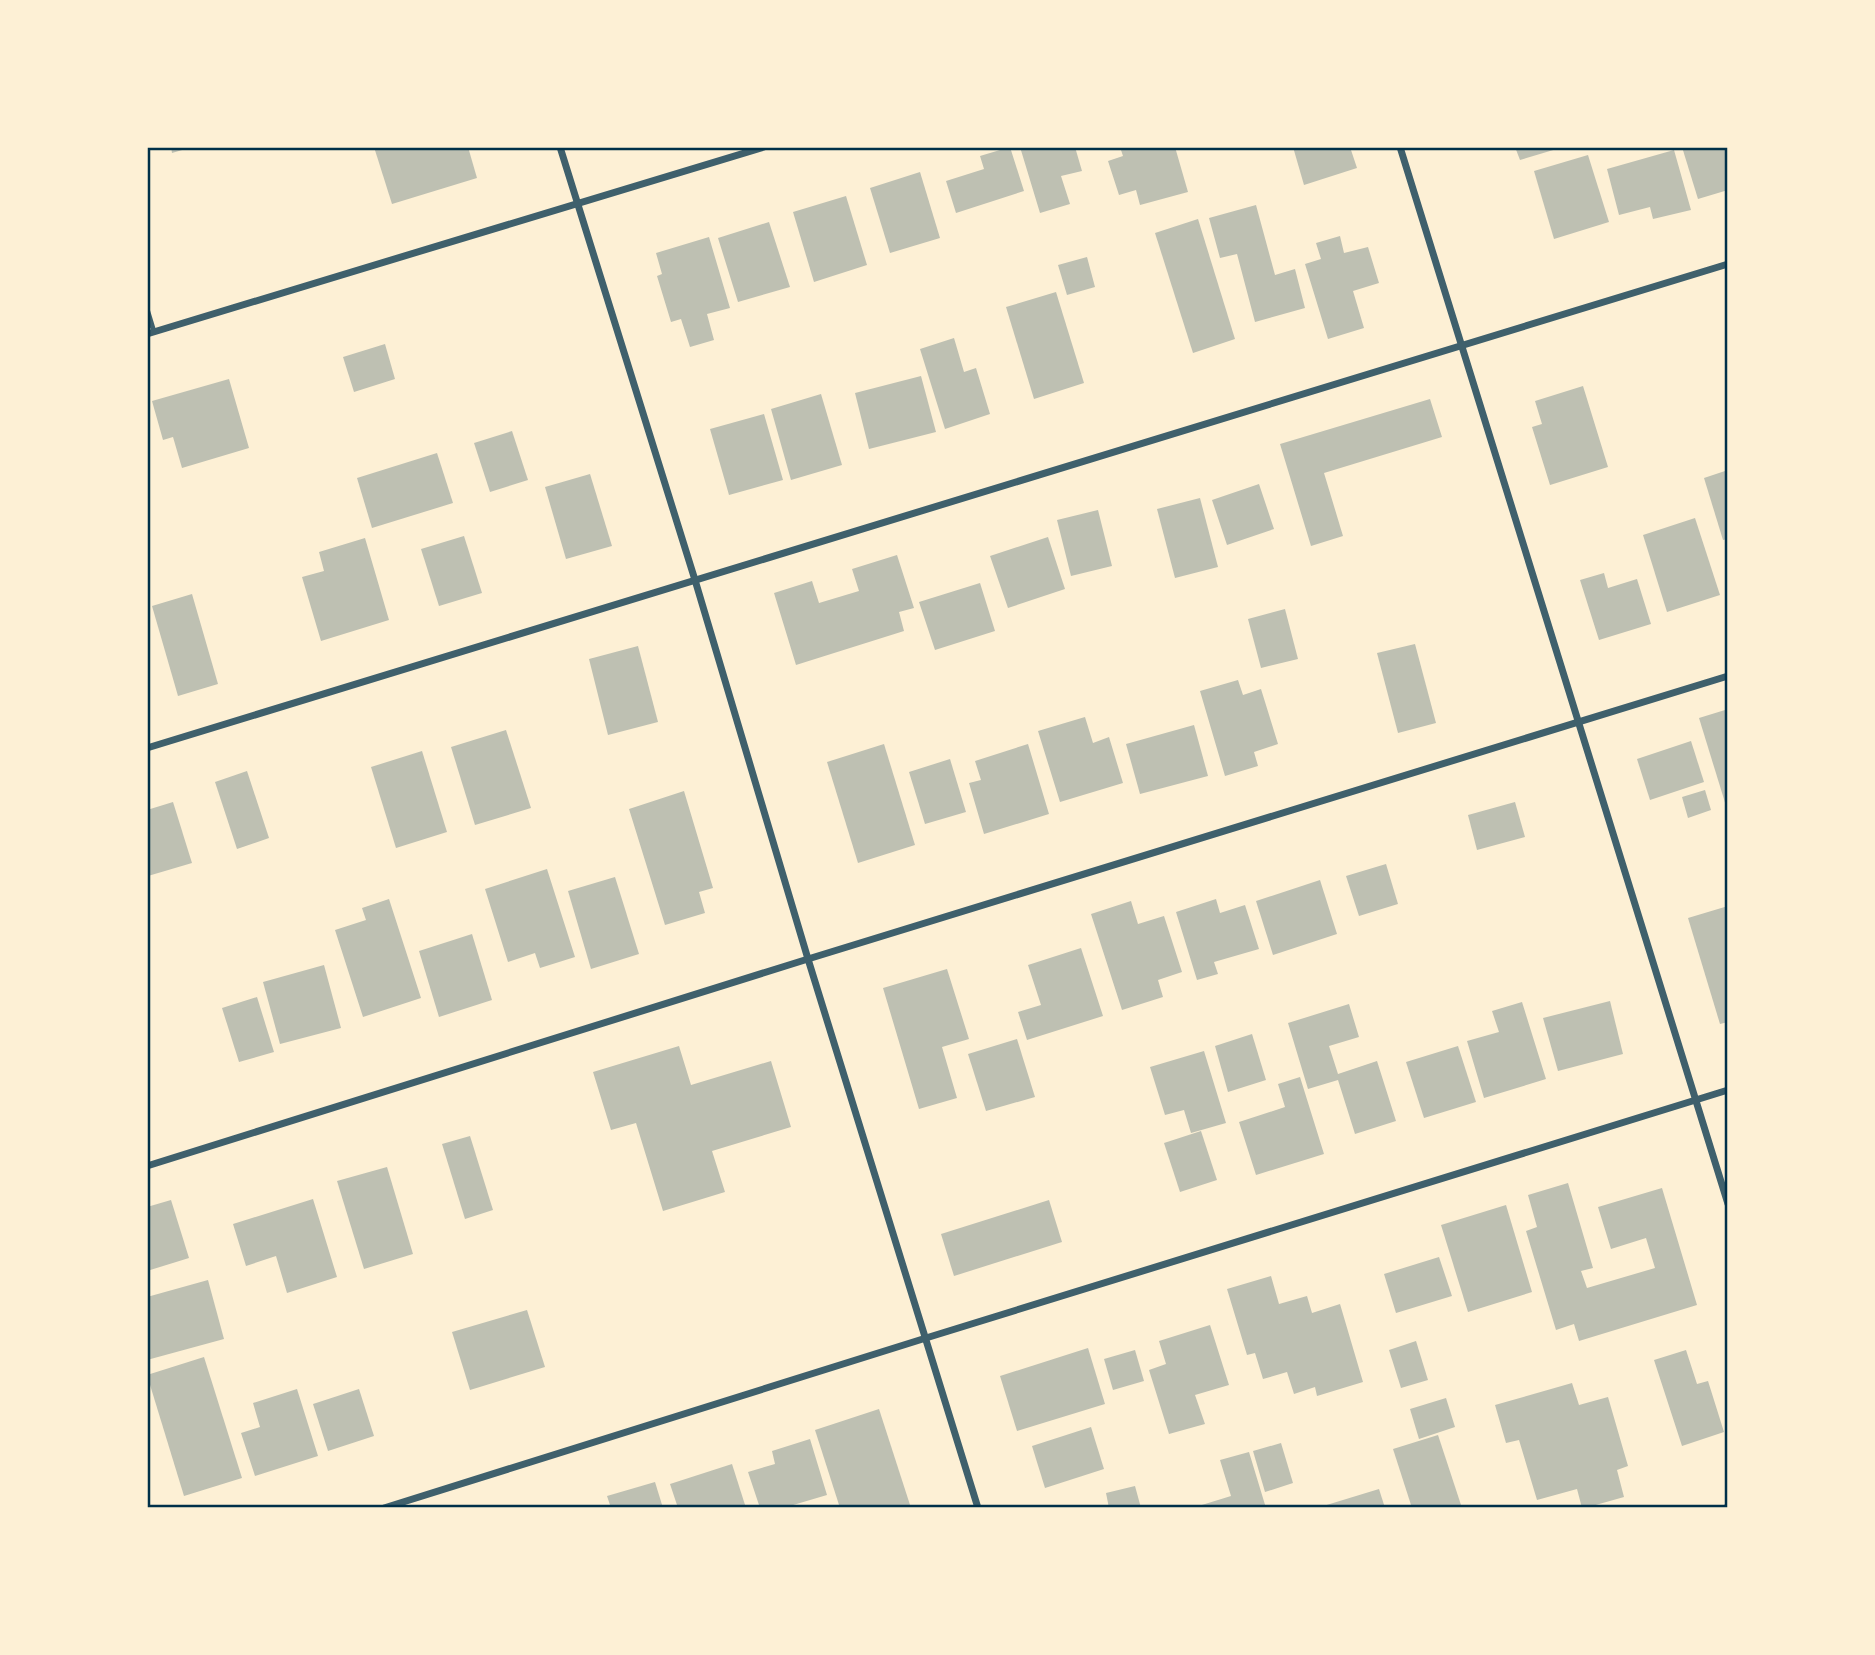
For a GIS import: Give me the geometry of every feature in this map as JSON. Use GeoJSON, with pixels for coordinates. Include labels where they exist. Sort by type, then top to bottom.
{"type":"FeatureCollection","features":[{"type":"Feature","properties":{"kind":"street"},"geometry":{"type":"LineString","coordinates":[[560,147],[978,1508]]}},
{"type":"Feature","properties":{"kind":"street"},"geometry":{"type":"LineString","coordinates":[[151,333],[764,147]]}},
{"type":"Feature","properties":{"kind":"street"},"geometry":{"type":"LineString","coordinates":[[1400,147],[1728,1204]]}},
{"type":"Feature","properties":{"kind":"street"},"geometry":{"type":"LineString","coordinates":[[147,748],[1728,264]]}},
{"type":"Feature","properties":{"kind":"street"},"geometry":{"type":"LineString","coordinates":[[147,1166],[1728,676]]}},
{"type":"Feature","properties":{"kind":"street"},"geometry":{"type":"LineString","coordinates":[[384,1508],[1728,1090]]}},
{"type":"Feature","properties":{"kind":"lane"},"geometry":{"type":"LineString","coordinates":[[147,309],[151,333]]}},
{"type":"Feature","properties":{"kind":"building"},"geometry":{"type":"Polygon","coordinates":[[[171,147],[189,147],[189,148],[172,153],[171,147]]]}},
{"type":"Feature","properties":{"kind":"building"},"geometry":{"type":"Polygon","coordinates":[[[374,147],[468,147],[477,178],[392,204],[374,147]]]}},
{"type":"Feature","properties":{"kind":"building"},"geometry":{"type":"Polygon","coordinates":[[[1010,147],[1024,191],[956,213],[946,181],[984,169],[980,156],[1010,147]]]}},
{"type":"Feature","properties":{"kind":"building"},"geometry":{"type":"Polygon","coordinates":[[[1020,147],[1075,147],[1082,171],[1061,176],[1070,204],[1040,213],[1020,147]]]}},
{"type":"Feature","properties":{"kind":"building"},"geometry":{"type":"Polygon","coordinates":[[[1120,147],[1175,147],[1188,192],[1140,205],[1136,190],[1119,195],[1108,161],[1123,156],[1120,147]]]}},
{"type":"Feature","properties":{"kind":"building"},"geometry":{"type":"Polygon","coordinates":[[[1293,147],[1350,147],[1357,168],[1304,185],[1293,147]]]}},
{"type":"Feature","properties":{"kind":"building"},"geometry":{"type":"Polygon","coordinates":[[[1515,147],[1560,147],[1560,148],[1520,160],[1515,147]]]}},
{"type":"Feature","properties":{"kind":"building"},"geometry":{"type":"Polygon","coordinates":[[[1682,147],[1728,147],[1728,190],[1698,199],[1682,147]]]}},
{"type":"Feature","properties":{"kind":"building"},"geometry":{"type":"Polygon","coordinates":[[[1674,150],[1691,210],[1653,219],[1650,207],[1619,215],[1607,169],[1674,150]]]}},
{"type":"Feature","properties":{"kind":"building"},"geometry":{"type":"Polygon","coordinates":[[[1588,155],[1609,222],[1554,239],[1534,171],[1588,155]]]}},
{"type":"Feature","properties":{"kind":"building"},"geometry":{"type":"Polygon","coordinates":[[[920,172],[940,238],[890,253],[870,188],[920,172]]]}},
{"type":"Feature","properties":{"kind":"building"},"geometry":{"type":"Polygon","coordinates":[[[846,196],[867,265],[814,282],[793,212],[846,196]]]}},
{"type":"Feature","properties":{"kind":"building"},"geometry":{"type":"Polygon","coordinates":[[[1256,205],[1275,275],[1295,269],[1305,308],[1255,322],[1237,254],[1220,258],[1209,218],[1256,205]]]}},
{"type":"Feature","properties":{"kind":"building"},"geometry":{"type":"Polygon","coordinates":[[[1198,219],[1235,339],[1193,353],[1155,233],[1198,219]]]}},
{"type":"Feature","properties":{"kind":"building"},"geometry":{"type":"Polygon","coordinates":[[[769,222],[790,287],[738,302],[718,238],[769,222]]]}},
{"type":"Feature","properties":{"kind":"building"},"geometry":{"type":"Polygon","coordinates":[[[1340,236],[1344,253],[1368,247],[1379,283],[1353,291],[1364,328],[1328,339],[1305,264],[1321,259],[1316,243],[1340,236]]]}},
{"type":"Feature","properties":{"kind":"building"},"geometry":{"type":"Polygon","coordinates":[[[709,237],[730,308],[707,314],[714,340],[690,347],[681,319],[671,322],[657,276],[662,274],[656,253],[709,237]]]}},
{"type":"Feature","properties":{"kind":"building"},"geometry":{"type":"Polygon","coordinates":[[[1087,257],[1095,287],[1067,295],[1058,265],[1087,257]]]}},
{"type":"Feature","properties":{"kind":"building"},"geometry":{"type":"Polygon","coordinates":[[[1056,292],[1084,383],[1034,399],[1006,307],[1056,292]]]}},
{"type":"Feature","properties":{"kind":"building"},"geometry":{"type":"Polygon","coordinates":[[[954,338],[964,372],[976,368],[990,414],[945,429],[920,349],[954,338]]]}},
{"type":"Feature","properties":{"kind":"building"},"geometry":{"type":"Polygon","coordinates":[[[385,344],[395,379],[354,392],[343,357],[385,344]]]}},
{"type":"Feature","properties":{"kind":"building"},"geometry":{"type":"Polygon","coordinates":[[[921,376],[936,432],[869,449],[855,393],[921,376]]]}},
{"type":"Feature","properties":{"kind":"building"},"geometry":{"type":"Polygon","coordinates":[[[229,379],[249,448],[182,468],[173,437],[163,440],[152,401],[229,379]]]}},
{"type":"Feature","properties":{"kind":"building"},"geometry":{"type":"Polygon","coordinates":[[[1583,386],[1608,467],[1550,485],[1532,427],[1542,424],[1535,401],[1583,386]]]}},
{"type":"Feature","properties":{"kind":"building"},"geometry":{"type":"Polygon","coordinates":[[[821,394],[842,465],[791,480],[771,409],[821,394]]]}},
{"type":"Feature","properties":{"kind":"building"},"geometry":{"type":"Polygon","coordinates":[[[1430,399],[1442,437],[1324,473],[1343,536],[1311,546],[1280,444],[1430,399]]]}},
{"type":"Feature","properties":{"kind":"building"},"geometry":{"type":"Polygon","coordinates":[[[764,414],[783,480],[729,495],[710,429],[764,414]]]}},
{"type":"Feature","properties":{"kind":"building"},"geometry":{"type":"Polygon","coordinates":[[[512,431],[528,480],[490,492],[474,443],[512,431]]]}},
{"type":"Feature","properties":{"kind":"building"},"geometry":{"type":"Polygon","coordinates":[[[437,453],[453,503],[372,528],[357,478],[437,453]]]}},
{"type":"Feature","properties":{"kind":"building"},"geometry":{"type":"Polygon","coordinates":[[[1728,470],[1728,539],[1723,540],[1704,478],[1728,470]]]}},
{"type":"Feature","properties":{"kind":"building"},"geometry":{"type":"Polygon","coordinates":[[[590,474],[612,546],[566,559],[545,487],[590,474]]]}},
{"type":"Feature","properties":{"kind":"building"},"geometry":{"type":"Polygon","coordinates":[[[1259,484],[1274,529],[1227,545],[1212,500],[1259,484]]]}},
{"type":"Feature","properties":{"kind":"building"},"geometry":{"type":"Polygon","coordinates":[[[1200,498],[1218,567],[1175,578],[1157,509],[1200,498]]]}},
{"type":"Feature","properties":{"kind":"building"},"geometry":{"type":"Polygon","coordinates":[[[1098,510],[1112,566],[1071,576],[1057,520],[1098,510]]]}},
{"type":"Feature","properties":{"kind":"building"},"geometry":{"type":"Polygon","coordinates":[[[1695,518],[1720,595],[1667,612],[1643,535],[1695,518]]]}},
{"type":"Feature","properties":{"kind":"building"},"geometry":{"type":"Polygon","coordinates":[[[464,536],[482,593],[439,606],[421,549],[464,536]]]}},
{"type":"Feature","properties":{"kind":"building"},"geometry":{"type":"Polygon","coordinates":[[[1048,537],[1065,589],[1008,608],[990,556],[1048,537]]]}},
{"type":"Feature","properties":{"kind":"building"},"geometry":{"type":"Polygon","coordinates":[[[365,538],[389,620],[321,641],[302,577],[324,571],[319,552],[365,538]]]}},
{"type":"Feature","properties":{"kind":"building"},"geometry":{"type":"Polygon","coordinates":[[[897,555],[914,608],[899,612],[904,631],[796,665],[774,593],[812,581],[819,603],[859,591],[852,569],[897,555]]]}},
{"type":"Feature","properties":{"kind":"building"},"geometry":{"type":"Polygon","coordinates":[[[1604,573],[1608,588],[1637,579],[1651,624],[1599,640],[1580,580],[1604,573]]]}},
{"type":"Feature","properties":{"kind":"building"},"geometry":{"type":"Polygon","coordinates":[[[980,583],[995,631],[935,650],[919,602],[980,583]]]}},
{"type":"Feature","properties":{"kind":"building"},"geometry":{"type":"Polygon","coordinates":[[[192,594],[218,684],[178,696],[152,606],[192,594]]]}},
{"type":"Feature","properties":{"kind":"building"},"geometry":{"type":"Polygon","coordinates":[[[1285,609],[1298,659],[1261,668],[1248,619],[1285,609]]]}},
{"type":"Feature","properties":{"kind":"building"},"geometry":{"type":"Polygon","coordinates":[[[1415,644],[1436,723],[1398,733],[1377,653],[1415,644]]]}},
{"type":"Feature","properties":{"kind":"building"},"geometry":{"type":"Polygon","coordinates":[[[638,646],[658,722],[608,735],[589,659],[638,646]]]}},
{"type":"Feature","properties":{"kind":"building"},"geometry":{"type":"Polygon","coordinates":[[[1238,680],[1243,695],[1261,689],[1278,744],[1254,752],[1258,766],[1225,776],[1200,691],[1238,680]]]}},
{"type":"Feature","properties":{"kind":"building"},"geometry":{"type":"Polygon","coordinates":[[[1725,710],[1728,720],[1727,809],[1699,718],[1725,710]]]}},
{"type":"Feature","properties":{"kind":"building"},"geometry":{"type":"Polygon","coordinates":[[[1085,717],[1093,743],[1109,737],[1123,783],[1060,802],[1038,731],[1085,717]]]}},
{"type":"Feature","properties":{"kind":"building"},"geometry":{"type":"Polygon","coordinates":[[[1194,725],[1208,776],[1140,794],[1126,744],[1194,725]]]}},
{"type":"Feature","properties":{"kind":"building"},"geometry":{"type":"Polygon","coordinates":[[[506,730],[531,808],[475,825],[451,747],[506,730]]]}},
{"type":"Feature","properties":{"kind":"building"},"geometry":{"type":"Polygon","coordinates":[[[1691,741],[1704,782],[1650,800],[1637,759],[1691,741]]]}},
{"type":"Feature","properties":{"kind":"building"},"geometry":{"type":"Polygon","coordinates":[[[884,744],[915,845],[858,863],[827,762],[884,744]]]}},
{"type":"Feature","properties":{"kind":"building"},"geometry":{"type":"Polygon","coordinates":[[[1028,744],[1049,814],[984,834],[969,783],[981,780],[975,761],[1028,744]]]}},
{"type":"Feature","properties":{"kind":"building"},"geometry":{"type":"Polygon","coordinates":[[[422,751],[447,832],[396,848],[371,767],[422,751]]]}},
{"type":"Feature","properties":{"kind":"building"},"geometry":{"type":"Polygon","coordinates":[[[950,759],[966,812],[925,824],[909,772],[950,759]]]}},
{"type":"Feature","properties":{"kind":"building"},"geometry":{"type":"Polygon","coordinates":[[[247,771],[269,838],[237,849],[215,782],[247,771]]]}},
{"type":"Feature","properties":{"kind":"building"},"geometry":{"type":"Polygon","coordinates":[[[1705,790],[1711,810],[1688,818],[1682,797],[1705,790]]]}},
{"type":"Feature","properties":{"kind":"building"},"geometry":{"type":"Polygon","coordinates":[[[684,791],[713,888],[699,892],[705,913],[665,925],[629,809],[684,791]]]}},
{"type":"Feature","properties":{"kind":"building"},"geometry":{"type":"Polygon","coordinates":[[[173,802],[192,863],[148,876],[147,810],[173,802]]]}},
{"type":"Feature","properties":{"kind":"building"},"geometry":{"type":"Polygon","coordinates":[[[1515,802],[1525,837],[1477,850],[1468,815],[1515,802]]]}},
{"type":"Feature","properties":{"kind":"building"},"geometry":{"type":"Polygon","coordinates":[[[1386,864],[1398,904],[1359,916],[1346,876],[1386,864]]]}},
{"type":"Feature","properties":{"kind":"building"},"geometry":{"type":"Polygon","coordinates":[[[547,869],[575,957],[540,968],[535,953],[508,962],[485,889],[547,869]]]}},
{"type":"Feature","properties":{"kind":"building"},"geometry":{"type":"Polygon","coordinates":[[[615,877],[639,954],[591,969],[568,891],[615,877]]]}},
{"type":"Feature","properties":{"kind":"building"},"geometry":{"type":"Polygon","coordinates":[[[1320,880],[1337,934],[1273,955],[1256,901],[1320,880]]]}},
{"type":"Feature","properties":{"kind":"building"},"geometry":{"type":"Polygon","coordinates":[[[389,899],[421,998],[363,1017],[335,930],[366,920],[362,908],[389,899]]]}},
{"type":"Feature","properties":{"kind":"building"},"geometry":{"type":"Polygon","coordinates":[[[1216,899],[1220,913],[1245,905],[1259,949],[1214,962],[1218,974],[1197,980],[1176,912],[1216,899]]]}},
{"type":"Feature","properties":{"kind":"building"},"geometry":{"type":"Polygon","coordinates":[[[1131,901],[1138,924],[1164,916],[1182,972],[1158,980],[1163,997],[1122,1010],[1091,914],[1131,901]]]}},
{"type":"Feature","properties":{"kind":"building"},"geometry":{"type":"Polygon","coordinates":[[[1728,906],[1728,1022],[1720,1024],[1688,918],[1728,906]]]}},
{"type":"Feature","properties":{"kind":"building"},"geometry":{"type":"Polygon","coordinates":[[[472,934],[492,1000],[439,1017],[419,951],[472,934]]]}},
{"type":"Feature","properties":{"kind":"building"},"geometry":{"type":"Polygon","coordinates":[[[1081,948],[1103,1016],[1027,1040],[1018,1012],[1041,1005],[1028,965],[1081,948]]]}},
{"type":"Feature","properties":{"kind":"building"},"geometry":{"type":"Polygon","coordinates":[[[324,965],[341,1028],[280,1044],[263,982],[324,965]]]}},
{"type":"Feature","properties":{"kind":"building"},"geometry":{"type":"Polygon","coordinates":[[[947,969],[969,1039],[942,1047],[957,1098],[919,1109],[883,988],[947,969]]]}},
{"type":"Feature","properties":{"kind":"building"},"geometry":{"type":"Polygon","coordinates":[[[257,997],[274,1052],[239,1062],[222,1008],[257,997]]]}},
{"type":"Feature","properties":{"kind":"building"},"geometry":{"type":"Polygon","coordinates":[[[1610,1001],[1623,1054],[1558,1071],[1543,1018],[1610,1001]]]}},
{"type":"Feature","properties":{"kind":"building"},"geometry":{"type":"Polygon","coordinates":[[[1522,1002],[1546,1079],[1484,1098],[1467,1041],[1499,1032],[1492,1011],[1522,1002]]]}},
{"type":"Feature","properties":{"kind":"building"},"geometry":{"type":"Polygon","coordinates":[[[1349,1004],[1359,1037],[1329,1046],[1338,1074],[1377,1061],[1396,1121],[1355,1134],[1338,1080],[1308,1089],[1288,1023],[1349,1004]]]}},
{"type":"Feature","properties":{"kind":"building"},"geometry":{"type":"Polygon","coordinates":[[[1252,1034],[1266,1080],[1228,1092],[1215,1046],[1252,1034]]]}},
{"type":"Feature","properties":{"kind":"building"},"geometry":{"type":"Polygon","coordinates":[[[1017,1039],[1035,1097],[986,1111],[968,1054],[1017,1039]]]}},
{"type":"Feature","properties":{"kind":"building"},"geometry":{"type":"Polygon","coordinates":[[[679,1046],[691,1085],[771,1061],[791,1127],[712,1151],[725,1192],[663,1211],[636,1123],[611,1130],[593,1072],[679,1046]]]}},
{"type":"Feature","properties":{"kind":"building"},"geometry":{"type":"Polygon","coordinates":[[[1458,1046],[1476,1102],[1424,1118],[1406,1062],[1458,1046]]]}},
{"type":"Feature","properties":{"kind":"building"},"geometry":{"type":"Polygon","coordinates":[[[1204,1051],[1226,1123],[1191,1133],[1184,1110],[1165,1115],[1150,1067],[1204,1051]]]}},
{"type":"Feature","properties":{"kind":"building"},"geometry":{"type":"Polygon","coordinates":[[[1300,1077],[1324,1154],[1256,1175],[1239,1122],[1285,1107],[1278,1084],[1300,1077]]]}},
{"type":"Feature","properties":{"kind":"building"},"geometry":{"type":"Polygon","coordinates":[[[1201,1131],[1217,1180],[1180,1192],[1164,1143],[1201,1131]]]}},
{"type":"Feature","properties":{"kind":"building"},"geometry":{"type":"Polygon","coordinates":[[[470,1136],[493,1210],[465,1219],[442,1144],[470,1136]]]}},
{"type":"Feature","properties":{"kind":"building"},"geometry":{"type":"Polygon","coordinates":[[[387,1167],[413,1254],[364,1269],[337,1181],[387,1167]]]}},
{"type":"Feature","properties":{"kind":"building"},"geometry":{"type":"Polygon","coordinates":[[[1568,1183],[1593,1268],[1581,1271],[1587,1288],[1655,1268],[1646,1238],[1611,1249],[1598,1207],[1662,1188],[1697,1305],[1579,1341],[1574,1324],[1556,1330],[1526,1231],[1537,1227],[1528,1195],[1568,1183]]]}},
{"type":"Feature","properties":{"kind":"building"},"geometry":{"type":"Polygon","coordinates":[[[313,1199],[337,1277],[287,1293],[276,1256],[246,1266],[233,1224],[313,1199]]]}},
{"type":"Feature","properties":{"kind":"building"},"geometry":{"type":"Polygon","coordinates":[[[171,1200],[189,1258],[147,1271],[147,1207],[171,1200]]]}},
{"type":"Feature","properties":{"kind":"building"},"geometry":{"type":"Polygon","coordinates":[[[1049,1200],[1062,1242],[954,1276],[941,1234],[1049,1200]]]}},
{"type":"Feature","properties":{"kind":"building"},"geometry":{"type":"Polygon","coordinates":[[[1506,1205],[1532,1292],[1468,1312],[1441,1225],[1506,1205]]]}},
{"type":"Feature","properties":{"kind":"building"},"geometry":{"type":"Polygon","coordinates":[[[1439,1257],[1452,1296],[1396,1313],[1384,1274],[1439,1257]]]}},
{"type":"Feature","properties":{"kind":"building"},"geometry":{"type":"Polygon","coordinates":[[[1271,1276],[1279,1304],[1307,1296],[1312,1313],[1340,1304],[1363,1382],[1317,1396],[1315,1387],[1294,1394],[1287,1372],[1263,1379],[1255,1353],[1247,1355],[1227,1289],[1271,1276]]]}},
{"type":"Feature","properties":{"kind":"building"},"geometry":{"type":"Polygon","coordinates":[[[208,1280],[224,1339],[147,1360],[147,1297],[208,1280]]]}},
{"type":"Feature","properties":{"kind":"building"},"geometry":{"type":"Polygon","coordinates":[[[527,1310],[545,1367],[470,1390],[452,1332],[527,1310]]]}},
{"type":"Feature","properties":{"kind":"building"},"geometry":{"type":"Polygon","coordinates":[[[1210,1325],[1229,1385],[1195,1395],[1205,1424],[1169,1434],[1149,1370],[1166,1364],[1159,1341],[1210,1325]]]}},
{"type":"Feature","properties":{"kind":"building"},"geometry":{"type":"Polygon","coordinates":[[[1416,1341],[1428,1380],[1401,1388],[1389,1350],[1416,1341]]]}},
{"type":"Feature","properties":{"kind":"building"},"geometry":{"type":"Polygon","coordinates":[[[1088,1348],[1105,1404],[1017,1431],[1000,1376],[1088,1348]]]}},
{"type":"Feature","properties":{"kind":"building"},"geometry":{"type":"Polygon","coordinates":[[[1135,1350],[1144,1381],[1113,1390],[1104,1359],[1135,1350]]]}},
{"type":"Feature","properties":{"kind":"building"},"geometry":{"type":"Polygon","coordinates":[[[1686,1350],[1697,1384],[1708,1381],[1724,1432],[1682,1446],[1654,1360],[1686,1350]]]}},
{"type":"Feature","properties":{"kind":"building"},"geometry":{"type":"Polygon","coordinates":[[[204,1357],[242,1478],[184,1496],[147,1375],[204,1357]]]}},
{"type":"Feature","properties":{"kind":"building"},"geometry":{"type":"Polygon","coordinates":[[[1572,1383],[1579,1405],[1608,1397],[1628,1466],[1617,1470],[1624,1497],[1585,1508],[1582,1508],[1577,1489],[1537,1500],[1519,1440],[1506,1443],[1495,1405],[1572,1383]]]}},
{"type":"Feature","properties":{"kind":"building"},"geometry":{"type":"Polygon","coordinates":[[[297,1389],[318,1456],[255,1476],[241,1433],[260,1427],[253,1403],[297,1389]]]}},
{"type":"Feature","properties":{"kind":"building"},"geometry":{"type":"Polygon","coordinates":[[[359,1389],[374,1436],[328,1451],[313,1404],[359,1389]]]}},
{"type":"Feature","properties":{"kind":"building"},"geometry":{"type":"Polygon","coordinates":[[[1446,1398],[1455,1427],[1419,1439],[1410,1409],[1446,1398]]]}},
{"type":"Feature","properties":{"kind":"building"},"geometry":{"type":"Polygon","coordinates":[[[879,1409],[911,1508],[840,1508],[815,1430],[879,1409]]]}},
{"type":"Feature","properties":{"kind":"building"},"geometry":{"type":"Polygon","coordinates":[[[1091,1427],[1104,1469],[1045,1488],[1032,1446],[1091,1427]]]}},
{"type":"Feature","properties":{"kind":"building"},"geometry":{"type":"Polygon","coordinates":[[[1438,1435],[1462,1508],[1412,1508],[1393,1449],[1438,1435]]]}},
{"type":"Feature","properties":{"kind":"building"},"geometry":{"type":"Polygon","coordinates":[[[810,1439],[827,1495],[783,1508],[760,1508],[748,1472],[775,1464],[772,1451],[810,1439]]]}},
{"type":"Feature","properties":{"kind":"building"},"geometry":{"type":"Polygon","coordinates":[[[1281,1443],[1293,1483],[1265,1492],[1253,1451],[1281,1443]]]}},
{"type":"Feature","properties":{"kind":"building"},"geometry":{"type":"Polygon","coordinates":[[[1249,1452],[1266,1508],[1192,1508],[1231,1496],[1220,1460],[1249,1452]]]}},
{"type":"Feature","properties":{"kind":"building"},"geometry":{"type":"Polygon","coordinates":[[[732,1464],[746,1508],[678,1508],[670,1484],[732,1464]]]}},
{"type":"Feature","properties":{"kind":"building"},"geometry":{"type":"Polygon","coordinates":[[[655,1482],[663,1508],[611,1508],[607,1496],[655,1482]]]}},
{"type":"Feature","properties":{"kind":"building"},"geometry":{"type":"Polygon","coordinates":[[[1135,1486],[1141,1508],[1109,1508],[1106,1493],[1135,1486]]]}},
{"type":"Feature","properties":{"kind":"building"},"geometry":{"type":"Polygon","coordinates":[[[1379,1489],[1385,1508],[1320,1508],[1320,1507],[1379,1489]]]}}]}
